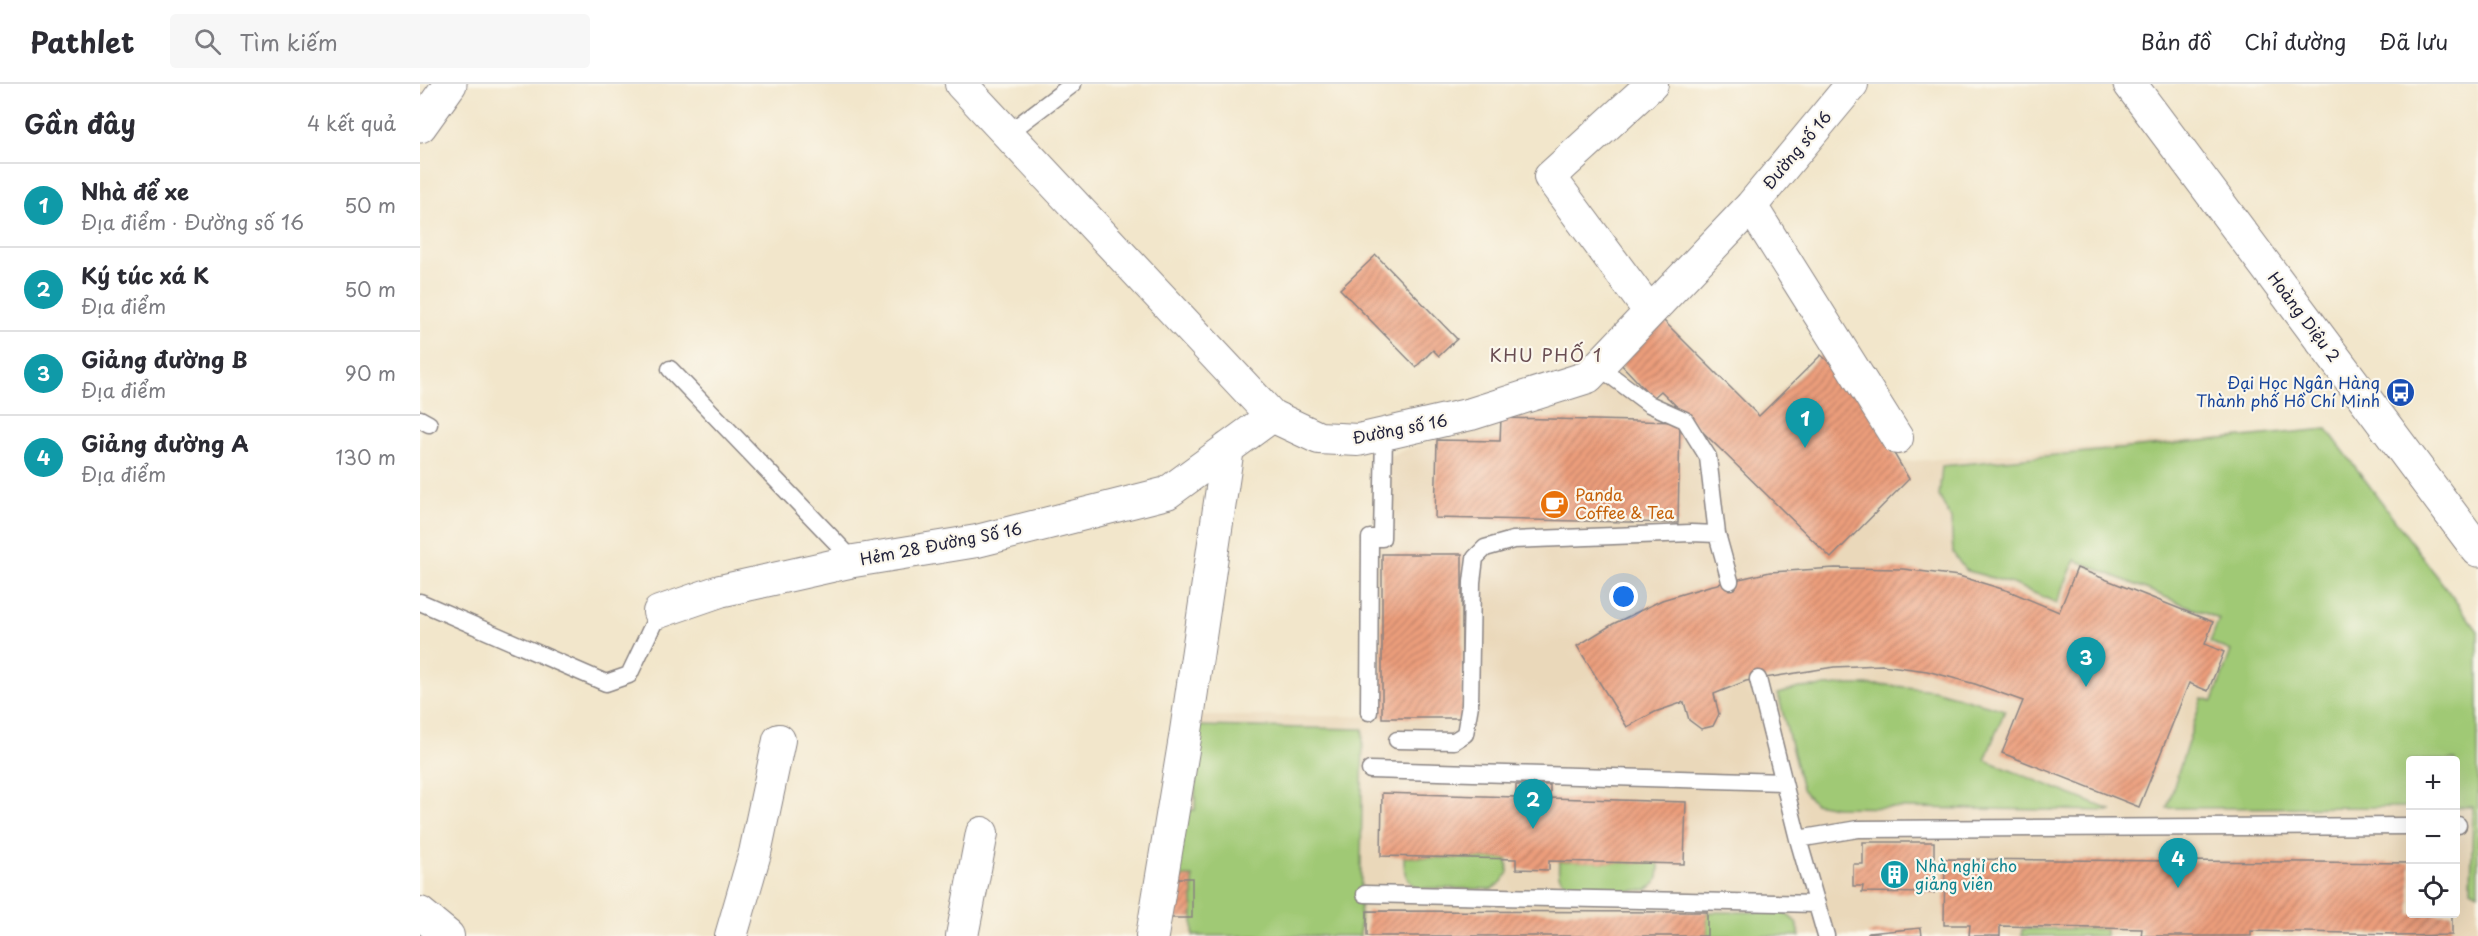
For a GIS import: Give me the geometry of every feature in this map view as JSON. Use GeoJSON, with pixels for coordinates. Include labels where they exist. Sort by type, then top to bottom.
{"type":"FeatureCollection","features":[{"type":"Feature","properties":{"kind":"street"},"geometry":{"type":"LineString","coordinates":[[420,126],[450,84]]}},
{"type":"Feature","properties":{"kind":"street","name":"Đường số 16"},"geometry":{"type":"LineString","coordinates":[[961,84],[1272,416],[1318,438],[1358,440],[1471,414],[1588,377],[1751,206],[1852,84]]}},
{"type":"Feature","properties":{"kind":"street"},"geometry":{"type":"LineString","coordinates":[[1650,312],[1550,177],[1652,84]]}},
{"type":"Feature","properties":{"kind":"street","name":"Hoàng Diệu 2"},"geometry":{"type":"LineString","coordinates":[[2130,84],[2478,550]]}},
{"type":"Feature","properties":{"kind":"street"},"geometry":{"type":"LineString","coordinates":[[1751,206],[1898,438]]}},
{"type":"Feature","properties":{"kind":"street","name":"Hẻm 28 Đường Số 16"},"geometry":{"type":"LineString","coordinates":[[659,612],[720,591],[854,561],[977,541],[1167,493],[1272,416]]}},
{"type":"Feature","properties":{"kind":"street"},"geometry":{"type":"LineString","coordinates":[[1152,936],[1185,738],[1228,448]]}},
{"type":"Feature","properties":{"kind":"street"},"geometry":{"type":"LineString","coordinates":[[731,936],[755,853],[779,740]]}},
{"type":"Feature","properties":{"kind":"street"},"geometry":{"type":"LineString","coordinates":[[962,936],[982,833]]}},
{"type":"Feature","properties":{"kind":"street"},"geometry":{"type":"LineString","coordinates":[[420,913],[448,936]]}},
{"type":"Feature","properties":{"kind":"lane"},"geometry":{"type":"LineString","coordinates":[[1007,134],[1073,84]]}},
{"type":"Feature","properties":{"kind":"lane"},"geometry":{"type":"LineString","coordinates":[[669,369],[854,561]]}},
{"type":"Feature","properties":{"kind":"lane"},"geometry":{"type":"LineString","coordinates":[[1588,377],[1606,372],[1648,404],[1685,420],[1708,458],[1717,534],[1730,581]]}},
{"type":"Feature","properties":{"kind":"lane"},"geometry":{"type":"LineString","coordinates":[[1369,712],[1370,538],[1382,538],[1384,434]]}},
{"type":"Feature","properties":{"kind":"lane"},"geometry":{"type":"LineString","coordinates":[[1397,740],[1454,741],[1465,734],[1470,705],[1474,558],[1485,548],[1513,540],[1717,534]]}},
{"type":"Feature","properties":{"kind":"lane"},"geometry":{"type":"LineString","coordinates":[[420,602],[606,683],[629,675],[659,612]]}},
{"type":"Feature","properties":{"kind":"lane"},"geometry":{"type":"LineString","coordinates":[[1758,679],[1798,839],[1826,936]]}},
{"type":"Feature","properties":{"kind":"lane"},"geometry":{"type":"LineString","coordinates":[[1370,770],[1783,782]]}},
{"type":"Feature","properties":{"kind":"lane"},"geometry":{"type":"LineString","coordinates":[[1798,839],[1858,829],[2406,826]]}},
{"type":"Feature","properties":{"kind":"lane"},"geometry":{"type":"LineString","coordinates":[[1365,894],[1817,904]]}},
{"type":"Feature","properties":{"kind":"shaded area"},"geometry":{"type":"Polygon","coordinates":[[[1662,317],[1757,412],[1830,346],[1900,462],[2327,429],[2478,631],[2478,936],[1159,936],[1194,716],[1369,716],[1379,460],[1606,372],[1662,317]]]}},
{"type":"Feature","properties":{"kind":"green space"},"geometry":{"type":"Polygon","coordinates":[[[2327,429],[2478,631],[2478,893],[2471,889],[2473,807],[2460,807],[2460,756],[2406,756],[2406,807],[2167,808],[2202,698],[2213,701],[2231,651],[2210,642],[2219,619],[2075,560],[2057,603],[2013,584],[1965,570],[1953,553],[1951,519],[1939,496],[1942,466],[2327,429]]]}},
{"type":"Feature","properties":{"kind":"green space"},"geometry":{"type":"Polygon","coordinates":[[[1886,685],[1934,690],[2005,710],[1985,760],[2112,811],[1836,807],[1814,803],[1802,789],[1778,694],[1799,688],[1886,685]]]}},
{"type":"Feature","properties":{"kind":"green space"},"geometry":{"type":"Polygon","coordinates":[[[1196,726],[1363,729],[1360,936],[1193,936],[1193,877],[1169,877],[1179,810],[1195,810],[1196,726]]]}},
{"type":"Feature","properties":{"kind":"green space"},"geometry":{"type":"Polygon","coordinates":[[[1404,857],[1507,859],[1508,873],[1500,884],[1491,889],[1417,888],[1406,875],[1404,857]]]}},
{"type":"Feature","properties":{"kind":"green space"},"geometry":{"type":"Polygon","coordinates":[[[1559,861],[1659,863],[1658,876],[1654,885],[1646,890],[1598,891],[1573,887],[1564,882],[1559,875],[1559,861]]]}},
{"type":"Feature","properties":{"kind":"green space"},"geometry":{"type":"Polygon","coordinates":[[[1707,912],[1784,912],[1797,923],[1800,936],[1707,936],[1707,912]]]}},
{"type":"Feature","properties":{"kind":"green space"},"geometry":{"type":"Polygon","coordinates":[[[2022,929],[2106,929],[2106,936],[2022,936],[2022,929]]]}},
{"type":"Feature","properties":{"kind":"building"},"geometry":{"type":"Polygon","coordinates":[[[1376,255],[1457,339],[1439,356],[1433,350],[1416,367],[1340,289],[1376,255]]]}},
{"type":"Feature","properties":{"kind":"building"},"geometry":{"type":"Polygon","coordinates":[[[1662,319],[1759,416],[1821,355],[1846,378],[1862,399],[1909,479],[1831,558],[1661,391],[1653,398],[1618,361],[1662,319]]]}},
{"type":"Feature","properties":{"kind":"building"},"geometry":{"type":"Polygon","coordinates":[[[1501,418],[1680,422],[1678,523],[1435,518],[1437,440],[1500,441],[1501,418]]]}},
{"type":"Feature","properties":{"kind":"building"},"geometry":{"type":"Polygon","coordinates":[[[1382,554],[1462,554],[1462,718],[1382,718],[1382,554]]]}},
{"type":"Feature","properties":{"kind":"building"},"geometry":{"type":"Polygon","coordinates":[[[1835,568],[1903,569],[1959,576],[2009,591],[2059,612],[2077,568],[2213,622],[2205,644],[2224,652],[2208,691],[2189,683],[2139,807],[2002,753],[2023,701],[1975,684],[1927,671],[1882,665],[1834,667],[1746,681],[1714,694],[1719,714],[1713,726],[1701,729],[1689,720],[1684,702],[1655,712],[1627,727],[1577,646],[1613,624],[1662,600],[1770,572],[1835,568]]]}},
{"type":"Feature","properties":{"kind":"building"},"geometry":{"type":"Polygon","coordinates":[[[1516,785],[1550,785],[1550,798],[1686,802],[1684,864],[1549,861],[1549,870],[1516,869],[1516,859],[1381,856],[1382,793],[1516,797],[1516,785]]]}},
{"type":"Feature","properties":{"kind":"building","name":"Nhà nghỉ cho giảng viên"},"geometry":{"type":"Polygon","coordinates":[[[1863,842],[1934,842],[1934,893],[1862,892],[1863,886],[1853,886],[1853,864],[1863,864],[1863,842]]]}},
{"type":"Feature","properties":{"kind":"building"},"geometry":{"type":"Polygon","coordinates":[[[1945,859],[2406,863],[2406,918],[2452,918],[2452,935],[2396,936],[2396,934],[2251,931],[2251,936],[2141,936],[2142,929],[2000,926],[2000,936],[1969,936],[1970,925],[1944,925],[1945,859]]]}},
{"type":"Feature","properties":{"kind":"building"},"geometry":{"type":"Polygon","coordinates":[[[1171,878],[1192,878],[1192,918],[1171,918],[1171,878]]]}},
{"type":"Feature","properties":{"kind":"building"},"geometry":{"type":"Polygon","coordinates":[[[1367,911],[1707,912],[1707,936],[1367,936],[1367,911]]]}},
{"type":"Feature","properties":{"kind":"building"},"geometry":{"type":"Polygon","coordinates":[[[1921,928],[1922,936],[1868,936],[1868,933],[1921,928]]]}},
{"type":"Feature","properties":{"kind":"place","name":"Đại Học Ngân Hàng Thành phố Hồ Chí Minh"},"geometry":{"type":"Point","coordinates":[2401,392]}},
{"type":"Feature","properties":{"kind":"place","name":"Nhà để xe"},"geometry":{"type":"Point","coordinates":[1805,448]}},
{"type":"Feature","properties":{"kind":"place","name":"Panda Coffee & Tea"},"geometry":{"type":"Point","coordinates":[1554,504]}},
{"type":"Feature","properties":{"kind":"place","name":"Giảng đường B"},"geometry":{"type":"Point","coordinates":[2086,687]}},
{"type":"Feature","properties":{"kind":"place","name":"Ký túc xá K"},"geometry":{"type":"Point","coordinates":[1533,829]}},
{"type":"Feature","properties":{"kind":"place","name":"Nhà nghỉ cho giảng viên"},"geometry":{"type":"Point","coordinates":[1894,875]}},
{"type":"Feature","properties":{"kind":"place","name":"Giảng đường A"},"geometry":{"type":"Point","coordinates":[2178,888]}},
{"type":"Feature","properties":{"kind":"district","name":"KHU PHỐ 1"},"geometry":{"type":"Point","coordinates":[1546,356]}}]}
